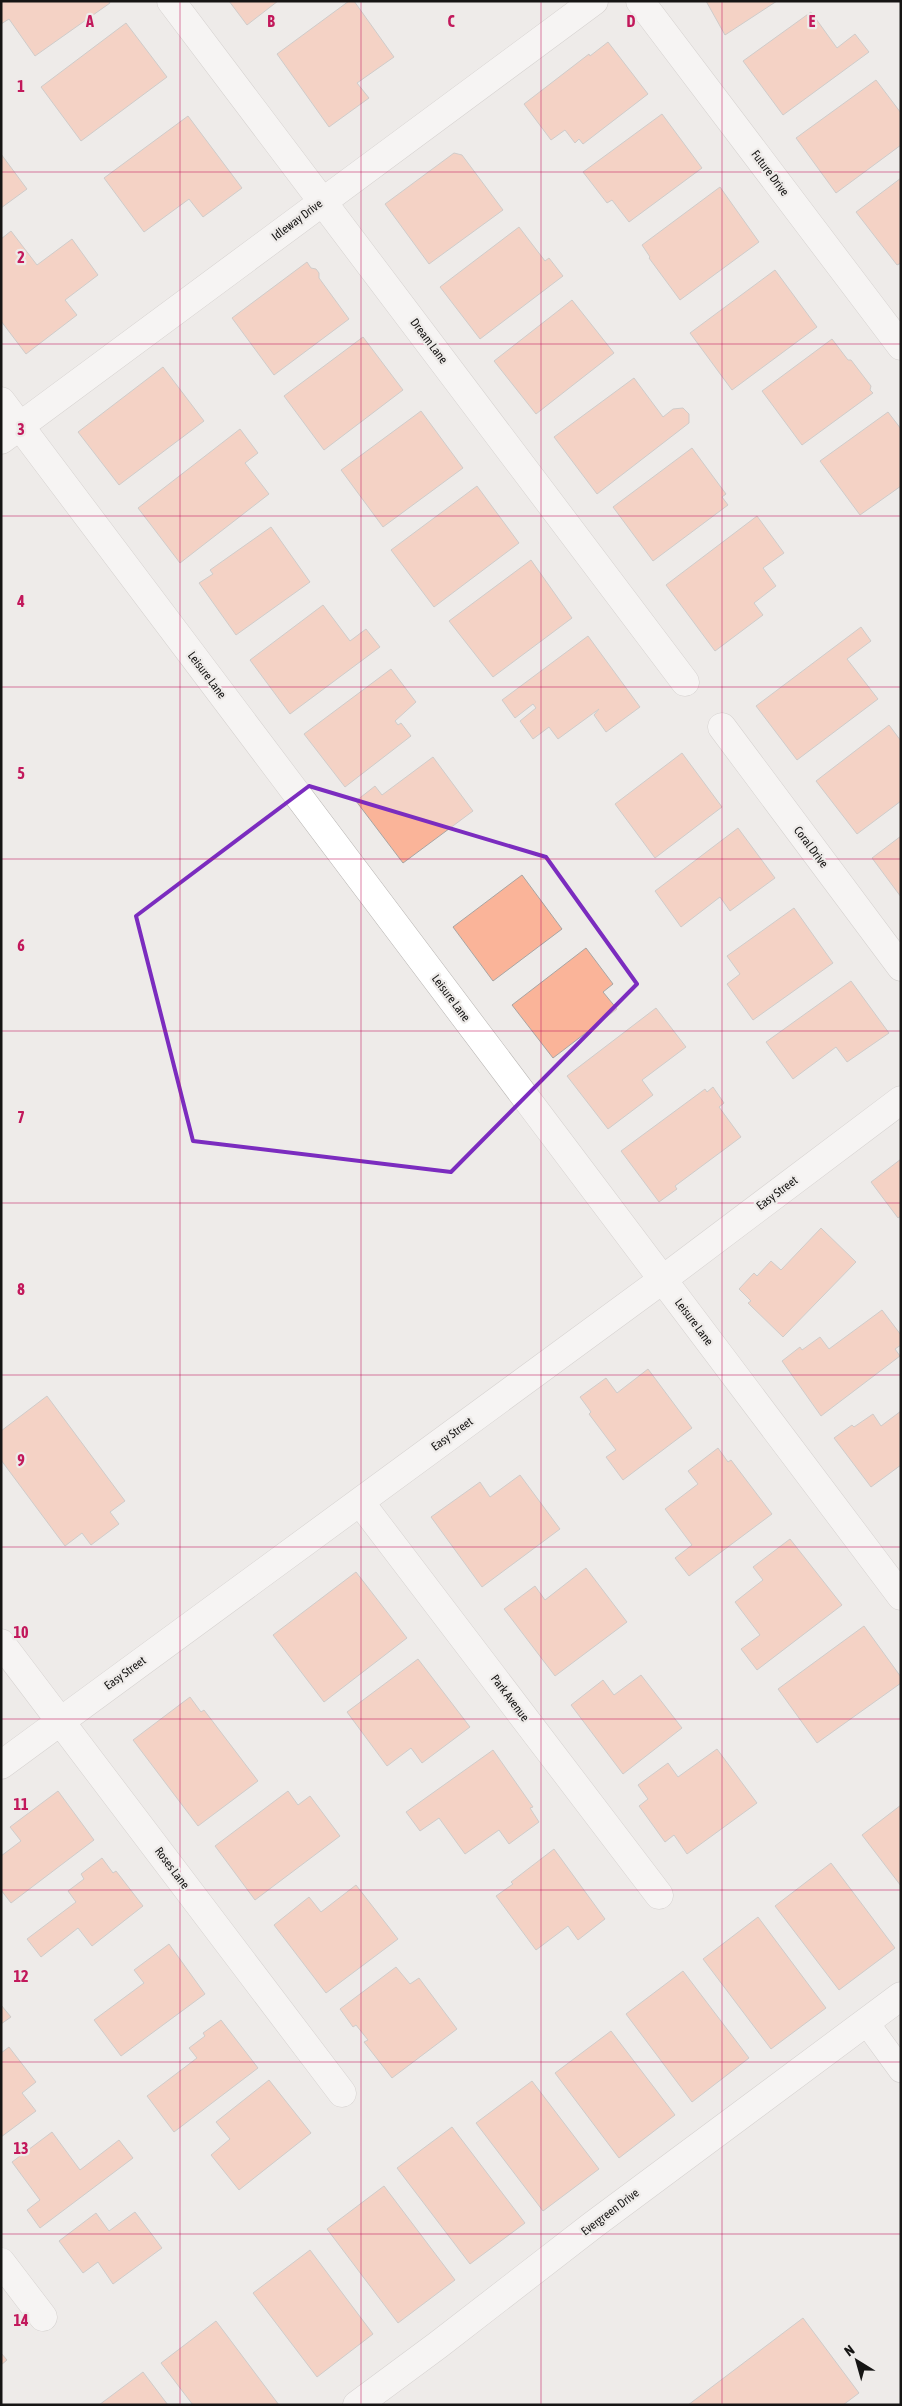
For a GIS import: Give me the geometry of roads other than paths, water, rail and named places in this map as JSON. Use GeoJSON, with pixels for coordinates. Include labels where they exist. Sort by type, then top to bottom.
{"type":"FeatureCollection","features":[{"type":"Feature","properties":{"kind":"street","name":"Dream Lane"},"geometry":{"type":"LineString","coordinates":[[172,1],[685,682]]}},
{"type":"Feature","properties":{"kind":"street","name":"Idleway Drive"},"geometry":{"type":"LineString","coordinates":[[11,433],[594,1]]}},
{"type":"Feature","properties":{"kind":"street","name":"Future Drive"},"geometry":{"type":"LineString","coordinates":[[640,1],[901,346]]}},
{"type":"Feature","properties":{"kind":"street","name":"Leisure Lane"},"geometry":{"type":"LineString","coordinates":[[1,401],[11,433],[662,1280],[901,1596]]}},
{"type":"Feature","properties":{"kind":"street","name":"Coral Drive"},"geometry":{"type":"LineString","coordinates":[[722,727],[901,967]]}},
{"type":"Feature","properties":{"kind":"street","name":"Easy Street"},"geometry":{"type":"LineString","coordinates":[[1,1765],[662,1280],[901,1100]]}},
{"type":"Feature","properties":{"kind":"street","name":"Park Avenue"},"geometry":{"type":"LineString","coordinates":[[360,1502],[659,1895]]}},
{"type":"Feature","properties":{"kind":"street","name":"Roses Lane"},"geometry":{"type":"LineString","coordinates":[[1,1643],[342,2093]]}},
{"type":"Feature","properties":{"kind":"street","name":"Evergreen Drive"},"geometry":{"type":"LineString","coordinates":[[357,2405],[593,2225],[901,1996]]}},
{"type":"Feature","properties":{"kind":"street"},"geometry":{"type":"LineString","coordinates":[[1,2262],[43,2317]]}},
{"type":"Feature","properties":{"kind":"lane"},"geometry":{"type":"LineString","coordinates":[[866,2022],[901,2070]]}}]}
